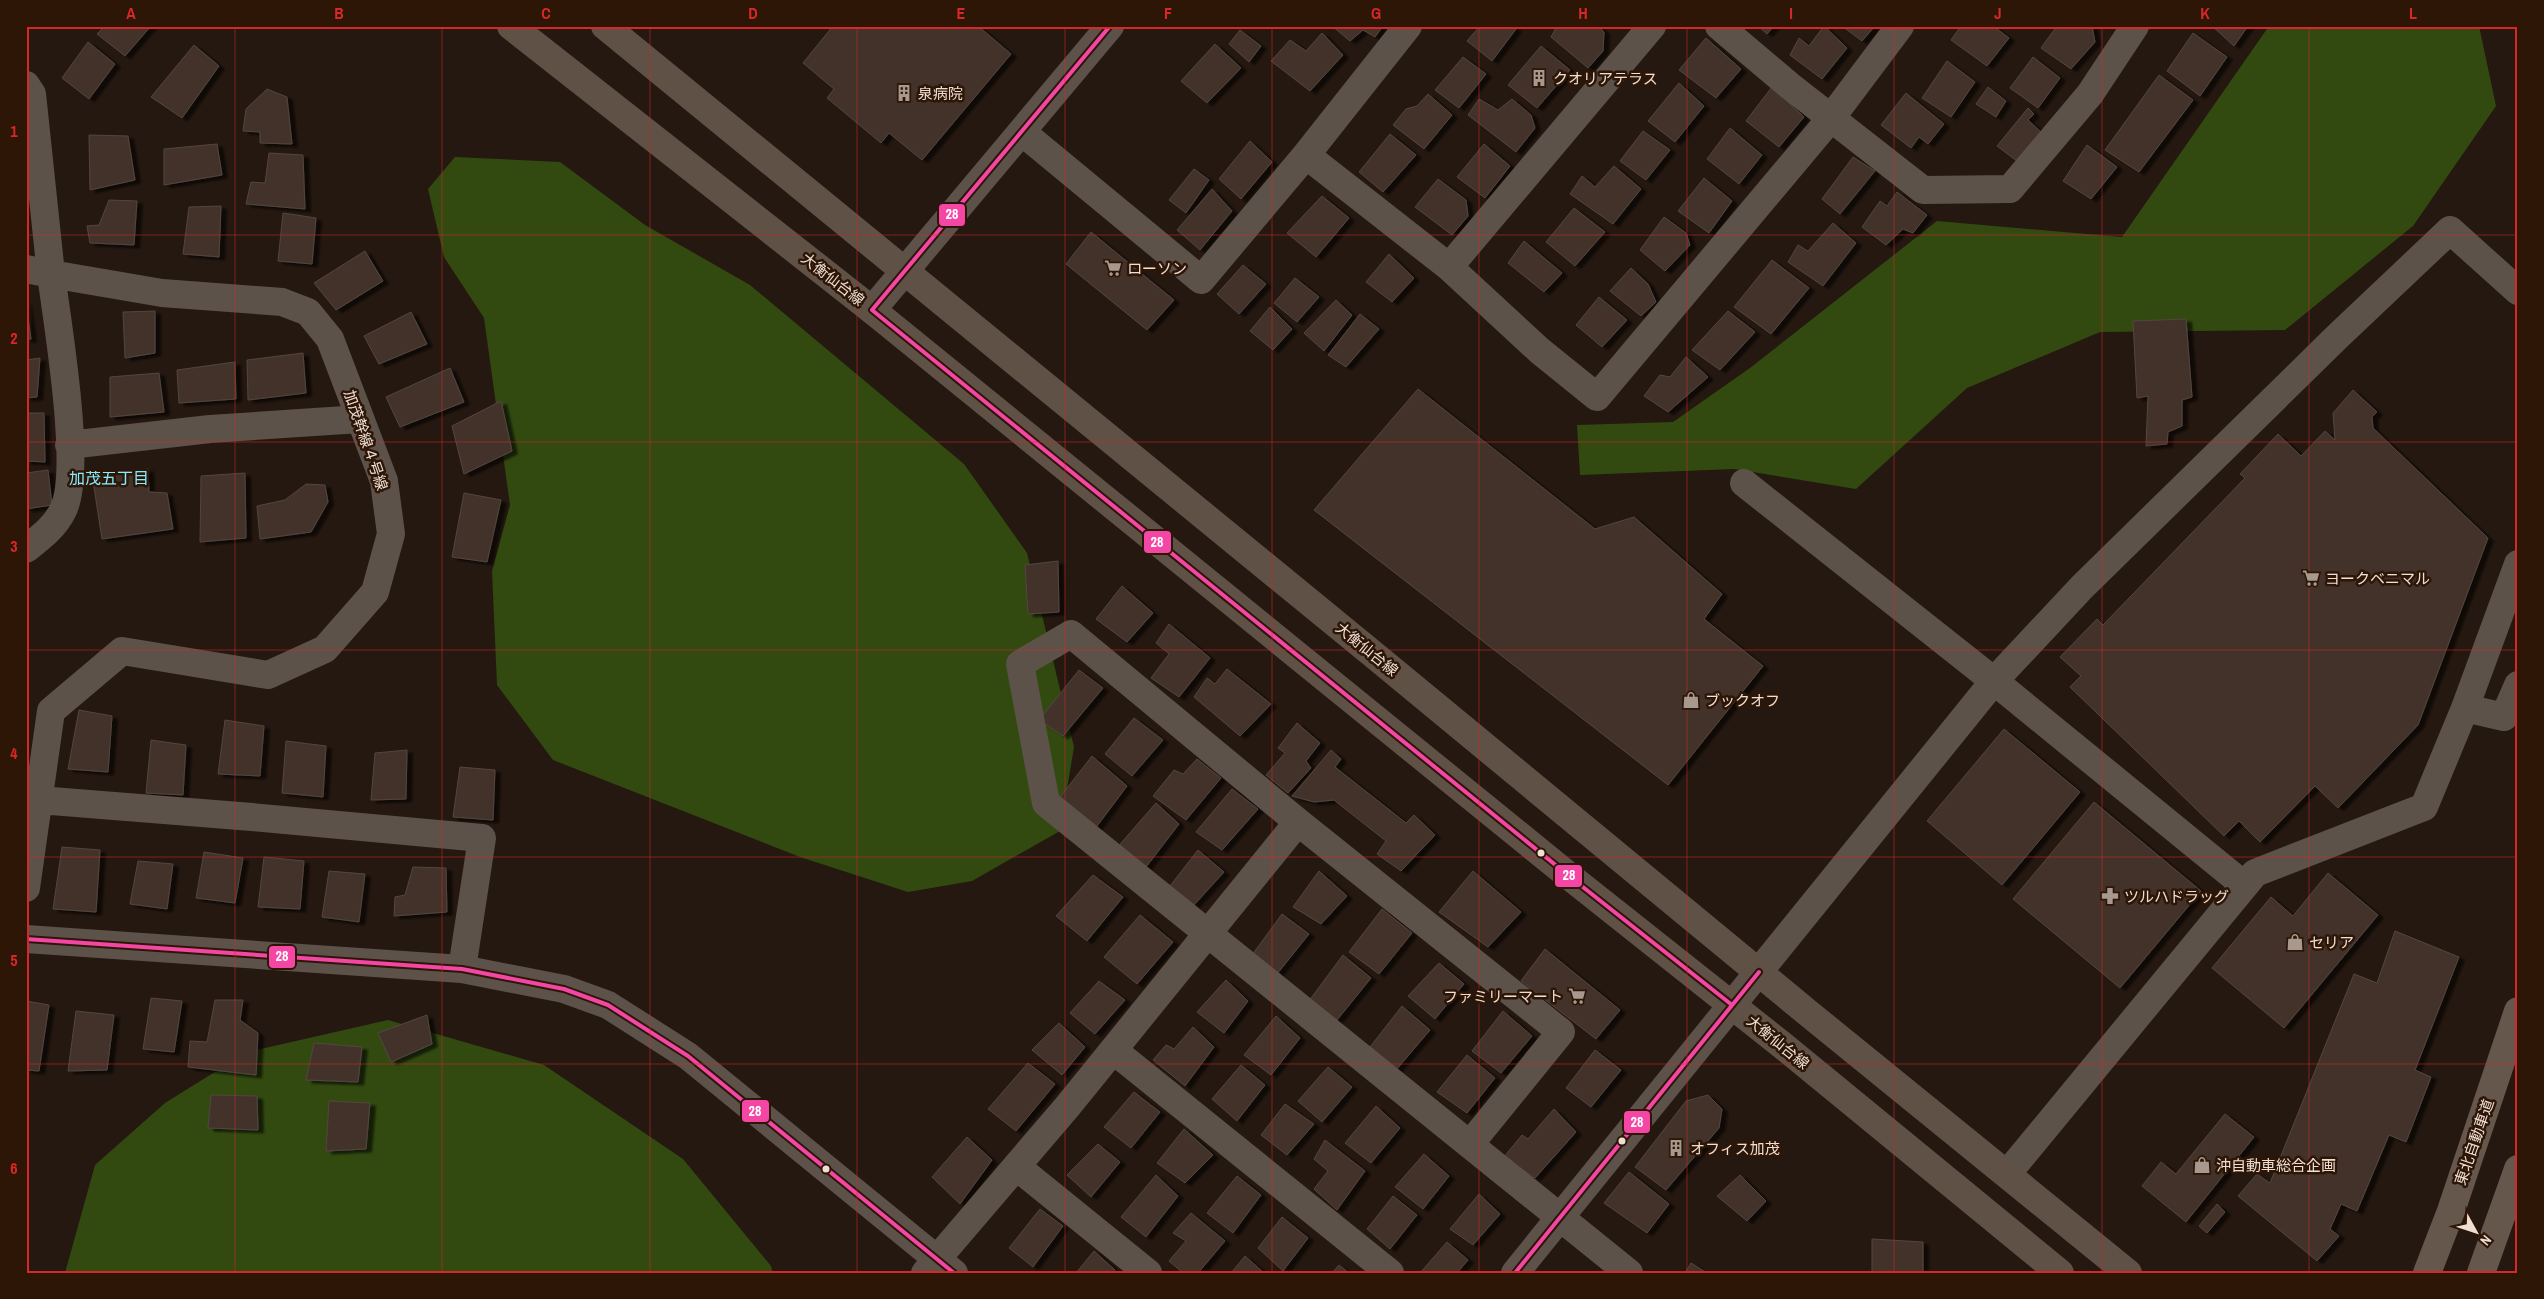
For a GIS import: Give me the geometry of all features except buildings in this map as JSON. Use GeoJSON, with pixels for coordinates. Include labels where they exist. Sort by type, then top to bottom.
{"type":"FeatureCollection","features":[{"type":"Feature","properties":{"kind":"highway","name":"東北自動車道"},"geometry":{"type":"LineString","coordinates":[[2427,1273],[2451,1211],[2518,1011]]}},
{"type":"Feature","properties":{"kind":"highway"},"geometry":{"type":"LineString","coordinates":[[2481,1273],[2518,1170]]}},
{"type":"Feature","properties":{"kind":"main road","name":"大衡仙台線"},"geometry":{"type":"LineString","coordinates":[[511,26],[872,310],[1566,874],[1732,1005],[2060,1273]]}},
{"type":"Feature","properties":{"kind":"main road","name":"大衡仙台線"},"geometry":{"type":"LineString","coordinates":[[605,26],[2128,1273]]}},
{"type":"Feature","properties":{"kind":"street"},"geometry":{"type":"LineString","coordinates":[[872,310],[1110,26]]}},
{"type":"Feature","properties":{"kind":"street"},"geometry":{"type":"LineString","coordinates":[[1022,132],[1200,280],[1306,154],[1408,26]]}},
{"type":"Feature","properties":{"kind":"street"},"geometry":{"type":"LineString","coordinates":[[1449,267],[1652,26]]}},
{"type":"Feature","properties":{"kind":"street"},"geometry":{"type":"LineString","coordinates":[[1719,26],[1831,118],[1924,190],[2010,189],[2090,94],[2136,26]]}},
{"type":"Feature","properties":{"kind":"street"},"geometry":{"type":"LineString","coordinates":[[1306,154],[1449,267],[1540,351],[1597,397],[1831,118],[1900,26]]}},
{"type":"Feature","properties":{"kind":"street"},"geometry":{"type":"LineString","coordinates":[[26,85],[32,94],[39,272],[63,367],[71,478],[64,510],[47,533],[26,549]]}},
{"type":"Feature","properties":{"kind":"street"},"geometry":{"type":"LineString","coordinates":[[1515,1273],[1994,682],[2082,587],[2338,336],[2450,230],[2518,291]]}},
{"type":"Feature","properties":{"kind":"street","name":"加茂幹線４号線"},"geometry":{"type":"LineString","coordinates":[[26,888],[51,711],[122,652],[268,675],[325,649],[375,592],[391,534],[384,481],[330,339],[308,312],[282,302],[162,293],[39,272]]}},
{"type":"Feature","properties":{"kind":"street"},"geometry":{"type":"LineString","coordinates":[[69,445],[210,429],[360,418]]}},
{"type":"Feature","properties":{"kind":"street"},"geometry":{"type":"LineString","coordinates":[[1744,483],[1994,682],[2244,885]]}},
{"type":"Feature","properties":{"kind":"street"},"geometry":{"type":"LineString","coordinates":[[2006,1174],[2255,873],[2424,807],[2465,708],[2518,564]]}},
{"type":"Feature","properties":{"kind":"street"},"geometry":{"type":"LineString","coordinates":[[1470,1144],[1561,1032],[1298,822],[1071,634],[1020,664],[1046,803],[1629,1273]]}},
{"type":"Feature","properties":{"kind":"street"},"geometry":{"type":"LineString","coordinates":[[2465,708],[2504,717],[2518,685]]}},
{"type":"Feature","properties":{"kind":"street"},"geometry":{"type":"LineString","coordinates":[[39,800],[482,838],[462,969]]}},
{"type":"Feature","properties":{"kind":"street"},"geometry":{"type":"LineString","coordinates":[[26,939],[462,969],[564,989],[608,1005],[650,1029],[688,1056],[939,1268],[1017,1167],[1298,822]]}},
{"type":"Feature","properties":{"kind":"street"},"geometry":{"type":"LineString","coordinates":[[1113,1050],[1390,1273]]}},
{"type":"Feature","properties":{"kind":"street"},"geometry":{"type":"LineString","coordinates":[[1017,1167],[1148,1273]]}},
{"type":"Feature","properties":{"kind":"green space"},"geometry":{"type":"Polygon","coordinates":[[[2269,26],[2479,26],[2496,106],[2413,226],[2285,330],[2100,332],[1967,388],[1856,489],[1734,469],[1580,475],[1577,425],[1673,422],[1750,368],[1937,221],[2122,237],[2269,26]]]}},
{"type":"Feature","properties":{"kind":"green space"},"geometry":{"type":"Polygon","coordinates":[[[455,157],[560,162],[645,225],[750,285],[964,464],[1027,553],[1074,747],[1060,831],[972,881],[908,892],[800,857],[553,760],[497,685],[492,571],[510,505],[484,318],[444,257],[428,189],[455,157]]]}},
{"type":"Feature","properties":{"kind":"green space"},"geometry":{"type":"Polygon","coordinates":[[[388,1020],[544,1065],[683,1159],[771,1266],[773,1273],[65,1273],[95,1165],[165,1103],[247,1052],[388,1020]]]}},
{"type":"Feature","properties":{"kind":"transit line","name":"28"},"geometry":{"type":"LineString","coordinates":[[1110,26],[872,310],[1574,880],[1732,1005]]}},
{"type":"Feature","properties":{"kind":"transit line","name":"28"},"geometry":{"type":"LineString","coordinates":[[26,939],[462,969],[564,989],[608,1005],[688,1056],[954,1273]]}},
{"type":"Feature","properties":{"kind":"transit line","name":"28"},"geometry":{"type":"LineString","coordinates":[[1515,1273],[1759,972]]}},
{"type":"Feature","properties":{"kind":"place","name":"クオリアテラス"},"geometry":{"type":"Point","coordinates":[1539,78]}},
{"type":"Feature","properties":{"kind":"place","name":"泉病院"},"geometry":{"type":"Point","coordinates":[904,93]}},
{"type":"Feature","properties":{"kind":"place","name":"ローソン"},"geometry":{"type":"Point","coordinates":[1113,268]}},
{"type":"Feature","properties":{"kind":"place","name":"ヨークベニマル"},"geometry":{"type":"Point","coordinates":[2311,578]}},
{"type":"Feature","properties":{"kind":"place","name":"ブックオフ"},"geometry":{"type":"Point","coordinates":[1691,700]}},
{"type":"Feature","properties":{"kind":"place","name":"ツルハドラッグ"},"geometry":{"type":"Point","coordinates":[2110,896]}},
{"type":"Feature","properties":{"kind":"place","name":"セリア"},"geometry":{"type":"Point","coordinates":[2295,942]}},
{"type":"Feature","properties":{"kind":"place","name":"ファミリーマート"},"geometry":{"type":"Point","coordinates":[1577,996]}},
{"type":"Feature","properties":{"kind":"place","name":"オフィス加茂"},"geometry":{"type":"Point","coordinates":[1676,1148]}},
{"type":"Feature","properties":{"kind":"place","name":"沖自動車総合企画"},"geometry":{"type":"Point","coordinates":[2202,1165]}},
{"type":"Feature","properties":{"kind":"district","name":"加茂五丁目"},"geometry":{"type":"Point","coordinates":[109,478]}}]}
